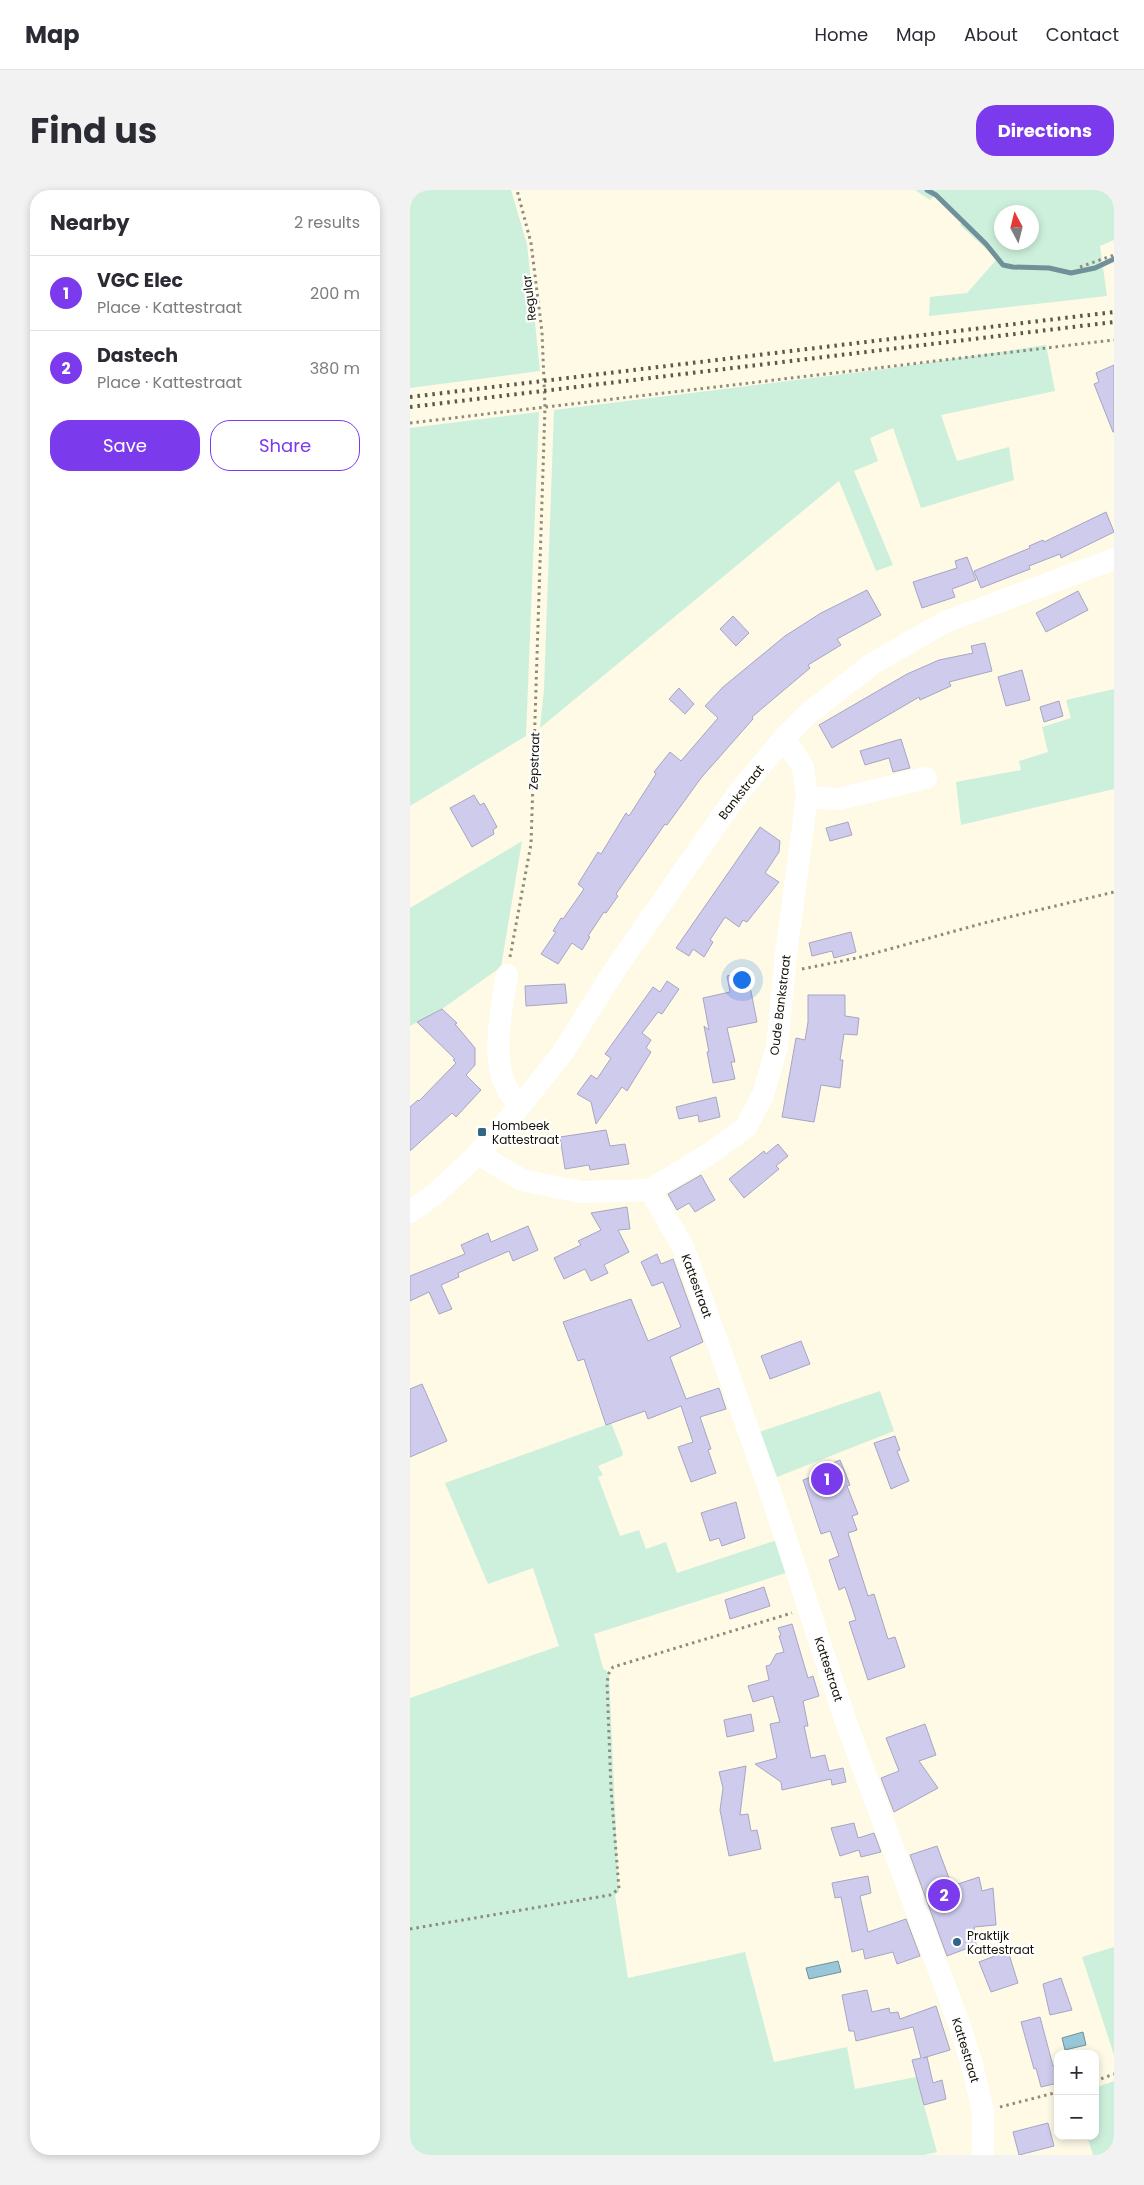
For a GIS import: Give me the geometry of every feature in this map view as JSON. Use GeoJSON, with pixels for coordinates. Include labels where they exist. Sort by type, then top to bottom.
{"type":"FeatureCollection","features":[{"type":"Feature","properties":{"kind":"street","name":"Bankstraat"},"geometry":{"type":"LineString","coordinates":[[478,1154],[561,1055],[616,968],[739,792],[784,738],[809,713],[872,664],[945,622],[1114,559]]}},
{"type":"Feature","properties":{"kind":"street","name":"Oude Bankstraat"},"geometry":{"type":"LineString","coordinates":[[478,1154],[522,1180],[581,1192],[650,1190],[709,1154],[746,1127],[763,1095],[777,1047],[784,972],[806,797],[803,767],[784,738]]}},
{"type":"Feature","properties":{"kind":"street"},"geometry":{"type":"LineString","coordinates":[[806,797],[838,798],[926,778]]}},
{"type":"Feature","properties":{"kind":"street"},"geometry":{"type":"LineString","coordinates":[[507,975],[498,1036],[498,1054],[504,1082],[510,1095],[521,1105]]}},
{"type":"Feature","properties":{"kind":"street"},"geometry":{"type":"LineString","coordinates":[[410,1212],[435,1194],[478,1154]]}},
{"type":"Feature","properties":{"kind":"street","name":"Kattestraat"},"geometry":{"type":"LineString","coordinates":[[650,1190],[683,1247],[810,1607],[847,1725],[958,2021],[971,2061],[983,2112],[983,2155]]}},
{"type":"Feature","properties":{"kind":"path","name":"Regular"},"geometry":{"type":"LineString","coordinates":[[517,190],[531,243],[542,332],[545,407]]}},
{"type":"Feature","properties":{"kind":"path"},"geometry":{"type":"LineString","coordinates":[[1080,267],[1114,254]]}},
{"type":"Feature","properties":{"kind":"path"},"geometry":{"type":"LineString","coordinates":[[410,423],[1114,340]]}},
{"type":"Feature","properties":{"kind":"path","name":"Zepstraat"},"geometry":{"type":"LineString","coordinates":[[507,975],[531,844],[545,407]]}},
{"type":"Feature","properties":{"kind":"path"},"geometry":{"type":"LineString","coordinates":[[784,972],[857,958],[984,923],[1114,892]]}},
{"type":"Feature","properties":{"kind":"path"},"geometry":{"type":"LineString","coordinates":[[410,1929],[610,1895],[619,1889],[611,1789],[608,1682],[610,1672],[613,1668],[810,1607]]}},
{"type":"Feature","properties":{"kind":"path"},"geometry":{"type":"LineString","coordinates":[[1099,2079],[1114,2074]]}},
{"type":"Feature","properties":{"kind":"path"},"geometry":{"type":"LineString","coordinates":[[983,2112],[1054,2093]]}},
{"type":"Feature","properties":{"kind":"green space"},"geometry":{"type":"Polygon","coordinates":[[[410,190],[511,190],[527,244],[540,371],[410,388],[410,190]]]}},
{"type":"Feature","properties":{"kind":"green space"},"geometry":{"type":"Polygon","coordinates":[[[915,190],[1114,190],[1114,240],[1100,246],[1107,296],[929,316],[930,297],[967,293],[997,259],[960,225],[964,219],[935,195],[930,200],[915,190]]]}},
{"type":"Feature","properties":{"kind":"green space"},"geometry":{"type":"Polygon","coordinates":[[[1046,345],[1055,391],[941,415],[957,461],[1009,447],[1014,480],[921,508],[893,428],[870,438],[878,461],[854,471],[893,565],[876,571],[839,481],[540,728],[544,689],[554,410],[884,369],[1046,345]]]}},
{"type":"Feature","properties":{"kind":"green space"},"geometry":{"type":"Polygon","coordinates":[[[539,412],[526,736],[410,806],[410,428],[539,412]]]}},
{"type":"Feature","properties":{"kind":"green space"},"geometry":{"type":"Polygon","coordinates":[[[1114,689],[1114,789],[961,825],[956,782],[1021,770],[1019,761],[1048,752],[1042,727],[1071,718],[1066,700],[1114,689]]]}},
{"type":"Feature","properties":{"kind":"green space"},"geometry":{"type":"Polygon","coordinates":[[[522,841],[501,967],[442,1009],[410,1026],[410,908],[522,841]]]}},
{"type":"Feature","properties":{"kind":"green space"},"geometry":{"type":"Polygon","coordinates":[[[880,1391],[894,1431],[777,1477],[759,1432],[880,1391]]]}},
{"type":"Feature","properties":{"kind":"green space"},"geometry":{"type":"Polygon","coordinates":[[[611,1423],[623,1453],[622,1456],[598,1466],[603,1475],[598,1477],[620,1536],[639,1530],[646,1549],[666,1542],[677,1573],[777,1540],[789,1572],[594,1634],[603,1668],[609,1673],[619,1892],[615,1895],[628,1978],[745,1952],[774,2062],[847,2047],[855,2089],[916,2077],[937,2152],[924,2155],[410,2155],[410,1698],[559,1646],[533,1568],[488,1584],[445,1483],[611,1423]]]}},
{"type":"Feature","properties":{"kind":"green space"},"geometry":{"type":"Polygon","coordinates":[[[1114,1947],[1114,2055],[1082,1957],[1114,1947]]]}},
{"type":"Feature","properties":{"kind":"green space"},"geometry":{"type":"Polygon","coordinates":[[[1114,2081],[1114,2155],[1093,2155],[1088,2140],[1099,2140],[1099,2087],[1114,2081]]]}},
{"type":"Feature","properties":{"kind":"water"},"geometry":{"type":"Polygon","coordinates":[[[838,1961],[841,1972],[809,1979],[806,1968],[838,1961]]]}},
{"type":"Feature","properties":{"kind":"water"},"geometry":{"type":"Polygon","coordinates":[[[1083,2032],[1086,2045],[1065,2050],[1062,2038],[1083,2032]]]}},
{"type":"Feature","properties":{"kind":"building"},"geometry":{"type":"Polygon","coordinates":[[[1114,365],[1113,432],[1094,384],[1099,382],[1096,373],[1114,365]]]}},
{"type":"Feature","properties":{"kind":"building"},"geometry":{"type":"Polygon","coordinates":[[[1106,512],[1114,532],[1061,558],[1060,554],[1029,566],[1030,569],[981,588],[974,571],[1030,548],[1029,546],[1043,540],[1044,542],[1106,512]]]}},
{"type":"Feature","properties":{"kind":"building"},"geometry":{"type":"Polygon","coordinates":[[[967,557],[976,580],[952,589],[955,597],[922,608],[913,582],[957,568],[955,561],[967,557]]]}},
{"type":"Feature","properties":{"kind":"building"},"geometry":{"type":"Polygon","coordinates":[[[867,590],[881,615],[837,639],[841,645],[808,665],[810,668],[752,717],[753,719],[701,778],[667,825],[665,824],[616,894],[618,896],[606,913],[604,912],[588,936],[590,937],[582,950],[572,943],[558,964],[541,954],[556,932],[553,931],[561,918],[563,919],[584,889],[578,884],[598,852],[601,854],[626,813],[629,816],[656,774],[654,772],[670,752],[681,761],[718,718],[705,706],[723,687],[785,636],[821,613],[867,590]]]}},
{"type":"Feature","properties":{"kind":"building"},"geometry":{"type":"Polygon","coordinates":[[[1078,591],[1088,610],[1046,632],[1036,613],[1078,591]]]}},
{"type":"Feature","properties":{"kind":"building"},"geometry":{"type":"Polygon","coordinates":[[[733,616],[749,633],[736,646],[720,629],[733,616]]]}},
{"type":"Feature","properties":{"kind":"building"},"geometry":{"type":"Polygon","coordinates":[[[985,643],[992,671],[949,682],[951,686],[920,700],[919,697],[832,748],[819,725],[907,674],[939,660],[973,653],[971,646],[985,643]]]}},
{"type":"Feature","properties":{"kind":"building"},"geometry":{"type":"Polygon","coordinates":[[[1022,670],[1030,700],[1006,706],[998,677],[1022,670]]]}},
{"type":"Feature","properties":{"kind":"building"},"geometry":{"type":"Polygon","coordinates":[[[679,688],[694,704],[685,714],[669,699],[679,688]]]}},
{"type":"Feature","properties":{"kind":"building"},"geometry":{"type":"Polygon","coordinates":[[[1059,701],[1063,716],[1044,722],[1040,707],[1059,701]]]}},
{"type":"Feature","properties":{"kind":"building"},"geometry":{"type":"Polygon","coordinates":[[[901,739],[910,768],[893,772],[889,758],[865,765],[860,751],[901,739]]]}},
{"type":"Feature","properties":{"kind":"building"},"geometry":{"type":"Polygon","coordinates":[[[474,795],[480,805],[484,803],[497,827],[493,830],[494,834],[472,847],[450,808],[474,795]]]}},
{"type":"Feature","properties":{"kind":"building"},"geometry":{"type":"Polygon","coordinates":[[[848,822],[852,835],[830,841],[826,828],[848,822]]]}},
{"type":"Feature","properties":{"kind":"building"},"geometry":{"type":"Polygon","coordinates":[[[760,827],[780,841],[779,852],[765,873],[779,882],[747,922],[743,920],[739,927],[725,917],[710,940],[713,942],[704,957],[693,949],[689,956],[676,948],[760,827]]]}},
{"type":"Feature","properties":{"kind":"building"},"geometry":{"type":"Polygon","coordinates":[[[851,932],[856,952],[834,958],[832,951],[812,956],[809,943],[851,932]]]}},
{"type":"Feature","properties":{"kind":"building"},"geometry":{"type":"Polygon","coordinates":[[[747,971],[757,1022],[727,1028],[735,1062],[731,1062],[735,1079],[713,1083],[707,1052],[709,1052],[704,1026],[709,1030],[703,998],[730,992],[727,976],[747,971]]]}},
{"type":"Feature","properties":{"kind":"building"},"geometry":{"type":"Polygon","coordinates":[[[667,981],[679,989],[662,1014],[658,1012],[642,1033],[651,1040],[646,1048],[651,1052],[627,1091],[622,1087],[596,1124],[591,1102],[577,1094],[591,1075],[597,1079],[611,1058],[605,1054],[653,987],[660,992],[667,981]]]}},
{"type":"Feature","properties":{"kind":"building"},"geometry":{"type":"Polygon","coordinates":[[[565,984],[567,1003],[526,1006],[525,986],[565,984]]]}},
{"type":"Feature","properties":{"kind":"building"},"geometry":{"type":"Polygon","coordinates":[[[808,995],[845,995],[845,1016],[859,1018],[857,1035],[844,1034],[840,1060],[843,1060],[840,1088],[821,1085],[814,1122],[782,1117],[796,1038],[805,1040],[808,1022],[808,995]]]}},
{"type":"Feature","properties":{"kind":"building"},"geometry":{"type":"Polygon","coordinates":[[[442,1009],[457,1023],[455,1024],[475,1048],[475,1065],[466,1075],[481,1090],[456,1117],[452,1113],[410,1151],[410,1107],[419,1101],[456,1063],[453,1060],[455,1059],[417,1022],[442,1009]]]}},
{"type":"Feature","properties":{"kind":"building"},"geometry":{"type":"Polygon","coordinates":[[[716,1097],[720,1117],[699,1122],[698,1115],[679,1119],[676,1107],[716,1097]]]}},
{"type":"Feature","properties":{"kind":"building"},"geometry":{"type":"Polygon","coordinates":[[[606,1130],[610,1146],[625,1144],[629,1164],[590,1170],[589,1165],[565,1169],[560,1137],[606,1130]]]}},
{"type":"Feature","properties":{"kind":"building"},"geometry":{"type":"Polygon","coordinates":[[[778,1144],[788,1156],[776,1166],[779,1169],[744,1198],[729,1179],[764,1151],[766,1154],[778,1144]]]}},
{"type":"Feature","properties":{"kind":"building"},"geometry":{"type":"Polygon","coordinates":[[[701,1175],[715,1200],[695,1212],[689,1203],[677,1210],[668,1194],[701,1175]]]}},
{"type":"Feature","properties":{"kind":"building"},"geometry":{"type":"Polygon","coordinates":[[[627,1207],[630,1229],[618,1230],[629,1252],[604,1265],[608,1273],[591,1281],[585,1269],[564,1279],[554,1258],[581,1245],[578,1241],[601,1230],[591,1213],[627,1207]]]}},
{"type":"Feature","properties":{"kind":"building"},"geometry":{"type":"Polygon","coordinates":[[[528,1226],[538,1250],[513,1261],[509,1251],[458,1273],[459,1277],[441,1285],[452,1309],[439,1314],[429,1292],[410,1301],[410,1276],[465,1254],[461,1245],[488,1233],[491,1242],[528,1226]]]}},
{"type":"Feature","properties":{"kind":"building"},"geometry":{"type":"Polygon","coordinates":[[[657,1254],[661,1264],[673,1259],[703,1342],[670,1357],[686,1399],[719,1388],[726,1409],[700,1417],[711,1449],[708,1450],[716,1473],[691,1482],[678,1447],[693,1442],[681,1406],[648,1419],[645,1411],[606,1425],[584,1359],[578,1361],[563,1322],[631,1299],[648,1341],[681,1327],[663,1282],[652,1286],[641,1262],[657,1254]]]}},
{"type":"Feature","properties":{"kind":"building"},"geometry":{"type":"Polygon","coordinates":[[[801,1341],[810,1364],[770,1379],[761,1356],[801,1341]]]}},
{"type":"Feature","properties":{"kind":"building"},"geometry":{"type":"Polygon","coordinates":[[[422,1384],[447,1441],[410,1457],[410,1389],[422,1384]]]}},
{"type":"Feature","properties":{"kind":"building"},"geometry":{"type":"Polygon","coordinates":[[[895,1436],[900,1450],[897,1451],[909,1481],[891,1489],[874,1443],[895,1436]]]}},
{"type":"Feature","properties":{"kind":"building"},"geometry":{"type":"Polygon","coordinates":[[[840,1460],[850,1485],[847,1486],[858,1514],[852,1516],[857,1530],[848,1533],[868,1596],[874,1594],[888,1639],[895,1637],[905,1667],[868,1680],[849,1622],[856,1620],[845,1587],[839,1590],[829,1560],[839,1556],[830,1531],[821,1534],[803,1480],[821,1473],[825,1466],[840,1460]]]}},
{"type":"Feature","properties":{"kind":"building"},"geometry":{"type":"Polygon","coordinates":[[[736,1502],[745,1538],[722,1546],[719,1538],[710,1541],[701,1513],[736,1502]]]}},
{"type":"Feature","properties":{"kind":"building"},"geometry":{"type":"Polygon","coordinates":[[[764,1587],[770,1606],[730,1619],[725,1600],[764,1587]]]}},
{"type":"Feature","properties":{"kind":"building"},"geometry":{"type":"Polygon","coordinates":[[[792,1624],[808,1678],[813,1676],[819,1696],[803,1701],[808,1726],[804,1726],[811,1758],[825,1755],[829,1771],[843,1768],[846,1782],[832,1785],[831,1779],[782,1790],[781,1782],[755,1764],[777,1758],[770,1724],[780,1722],[773,1696],[753,1702],[748,1686],[769,1680],[766,1666],[770,1665],[776,1654],[784,1652],[778,1628],[792,1624]]]}},
{"type":"Feature","properties":{"kind":"building"},"geometry":{"type":"Polygon","coordinates":[[[751,1714],[754,1731],[727,1737],[724,1720],[751,1714]]]}},
{"type":"Feature","properties":{"kind":"building"},"geometry":{"type":"Polygon","coordinates":[[[925,1724],[936,1755],[919,1761],[938,1788],[894,1812],[881,1778],[899,1771],[886,1738],[925,1724]]]}},
{"type":"Feature","properties":{"kind":"building"},"geometry":{"type":"Polygon","coordinates":[[[746,1766],[740,1815],[748,1814],[751,1831],[757,1830],[761,1849],[729,1856],[720,1810],[723,1788],[719,1772],[746,1766]]]}},
{"type":"Feature","properties":{"kind":"building"},"geometry":{"type":"Polygon","coordinates":[[[854,1823],[858,1838],[874,1833],[881,1852],[861,1857],[859,1850],[840,1856],[831,1828],[854,1823]]]}},
{"type":"Feature","properties":{"kind":"building"},"geometry":{"type":"Polygon","coordinates":[[[937,1846],[952,1886],[979,1877],[982,1891],[993,1888],[996,1925],[974,1927],[976,1945],[947,1956],[910,1855],[937,1846]]]}},
{"type":"Feature","properties":{"kind":"building"},"geometry":{"type":"Polygon","coordinates":[[[868,1876],[871,1893],[860,1896],[868,1932],[906,1919],[920,1956],[897,1964],[893,1952],[865,1959],[863,1949],[852,1952],[841,1897],[835,1898],[832,1883],[868,1876]]]}},
{"type":"Feature","properties":{"kind":"building"},"geometry":{"type":"Polygon","coordinates":[[[1008,1951],[1018,1983],[991,1992],[979,1962],[1008,1951]]]}},
{"type":"Feature","properties":{"kind":"building"},"geometry":{"type":"Polygon","coordinates":[[[1061,1978],[1072,2010],[1050,2015],[1043,1984],[1061,1978]]]}},
{"type":"Feature","properties":{"kind":"building"},"geometry":{"type":"Polygon","coordinates":[[[867,1990],[872,2012],[889,2008],[890,2013],[898,2012],[900,2019],[936,2006],[950,2050],[923,2058],[927,2057],[933,2083],[942,2080],[946,2099],[924,2105],[912,2060],[921,2058],[913,2027],[856,2041],[854,2031],[849,2031],[842,1995],[867,1990]]]}},
{"type":"Feature","properties":{"kind":"building"},"geometry":{"type":"Polygon","coordinates":[[[1040,2017],[1054,2066],[1054,2084],[1041,2087],[1021,2022],[1040,2017]]]}},
{"type":"Feature","properties":{"kind":"building"},"geometry":{"type":"Polygon","coordinates":[[[1048,2123],[1054,2146],[1019,2155],[1013,2132],[1048,2123]]]}},
{"type":"Feature","properties":{"kind":"waterway"},"geometry":{"type":"LineString","coordinates":[[927,190],[936,195],[986,244],[1003,265],[1049,268],[1071,273],[1095,268],[1114,259]]}},
{"type":"Feature","properties":{"kind":"railway"},"geometry":{"type":"LineString","coordinates":[[410,397],[1114,312]]}},
{"type":"Feature","properties":{"kind":"railway"},"geometry":{"type":"LineString","coordinates":[[410,407],[1114,322]]}},
{"type":"Feature","properties":{"kind":"place","name":"Hombeek Kattestraat"},"geometry":{"type":"Point","coordinates":[482,1132]}},
{"type":"Feature","properties":{"kind":"place","name":"VGC Elec"},"geometry":{"type":"Point","coordinates":[827,1479]}},
{"type":"Feature","properties":{"kind":"place","name":"Dastech"},"geometry":{"type":"Point","coordinates":[944,1895]}},
{"type":"Feature","properties":{"kind":"place","name":"Praktijk Kattestraat"},"geometry":{"type":"Point","coordinates":[957,1942]}}]}
